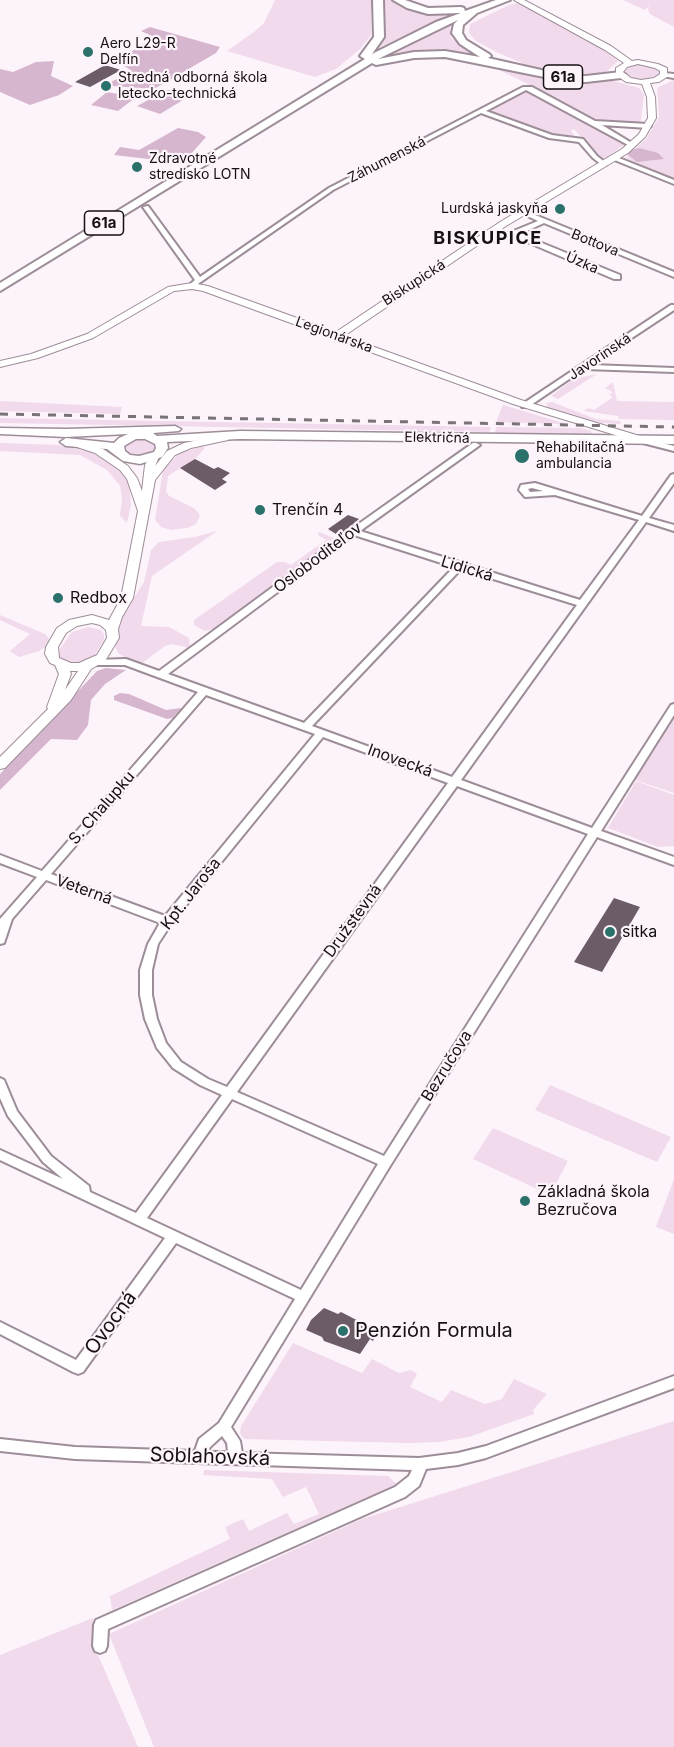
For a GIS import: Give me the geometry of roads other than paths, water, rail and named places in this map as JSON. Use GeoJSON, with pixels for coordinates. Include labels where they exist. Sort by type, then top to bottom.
{"type":"FeatureCollection","features":[{"type":"Feature","properties":{"kind":"main road"},"geometry":{"type":"LineString","coordinates":[[160,189],[211,152],[367,55],[377,43],[378,0]]}},
{"type":"Feature","properties":{"kind":"main road","name":"61a"},"geometry":{"type":"LineString","coordinates":[[398,0],[418,9],[439,11],[467,9],[499,1],[514,0]]}},
{"type":"Feature","properties":{"kind":"main road","name":"61a"},"geometry":{"type":"LineString","coordinates":[[499,1],[464,19],[459,24],[457,33],[469,46],[506,65]]}},
{"type":"Feature","properties":{"kind":"main road","name":"61a"},"geometry":{"type":"LineString","coordinates":[[0,288],[394,45],[439,24],[499,1]]}},
{"type":"Feature","properties":{"kind":"main road","name":"61a"},"geometry":{"type":"LineString","coordinates":[[273,118],[378,61],[414,55],[445,54],[545,75],[573,78],[621,75]]}},
{"type":"Feature","properties":{"kind":"main road"},"geometry":{"type":"LineString","coordinates":[[0,439],[189,429],[224,430],[240,435]]}},
{"type":"Feature","properties":{"kind":"main road"},"geometry":{"type":"LineString","coordinates":[[0,431],[66,437],[110,446],[121,445],[141,435],[158,448],[134,460],[123,456],[121,445]]}},
{"type":"Feature","properties":{"kind":"main road","name":"Električná"},"geometry":{"type":"LineString","coordinates":[[158,448],[200,436],[240,435],[674,440]]}},
{"type":"Feature","properties":{"kind":"street"},"geometry":{"type":"LineString","coordinates":[[519,0],[602,44],[630,63],[656,65],[663,69],[664,75]]}},
{"type":"Feature","properties":{"kind":"street"},"geometry":{"type":"LineString","coordinates":[[630,63],[620,68],[621,75],[633,81],[645,82],[659,79],[664,75],[674,76]]}},
{"type":"Feature","properties":{"kind":"street"},"geometry":{"type":"LineString","coordinates":[[645,82],[649,87],[653,104],[652,118],[648,126]]}},
{"type":"Feature","properties":{"kind":"street","name":"Záhumenská"},"geometry":{"type":"LineString","coordinates":[[196,283],[331,189],[525,88],[530,88],[632,145]]}},
{"type":"Feature","properties":{"kind":"street"},"geometry":{"type":"LineString","coordinates":[[481,111],[551,138],[581,140],[604,164]]}},
{"type":"Feature","properties":{"kind":"street","name":"Záhumenská"},"geometry":{"type":"LineString","coordinates":[[592,123],[648,126]]}},
{"type":"Feature","properties":{"kind":"street","name":"Biskupická"},"geometry":{"type":"LineString","coordinates":[[337,336],[523,212],[614,158],[632,145],[648,126]]}},
{"type":"Feature","properties":{"kind":"street"},"geometry":{"type":"LineString","coordinates":[[614,158],[674,182]]}},
{"type":"Feature","properties":{"kind":"street"},"geometry":{"type":"LineString","coordinates":[[0,364],[74,343],[171,290],[196,283],[146,207]]}},
{"type":"Feature","properties":{"kind":"street"},"geometry":{"type":"LineString","coordinates":[[523,212],[544,221]]}},
{"type":"Feature","properties":{"kind":"street"},"geometry":{"type":"LineString","coordinates":[[481,239],[489,240],[514,234],[544,221]]}},
{"type":"Feature","properties":{"kind":"street","name":"Bottova"},"geometry":{"type":"LineString","coordinates":[[544,221],[674,275]]}},
{"type":"Feature","properties":{"kind":"street","name":"Úzka"},"geometry":{"type":"LineString","coordinates":[[514,234],[617,277]]}},
{"type":"Feature","properties":{"kind":"street","name":"Legionárska"},"geometry":{"type":"LineString","coordinates":[[196,283],[525,405],[674,449]]}},
{"type":"Feature","properties":{"kind":"street","name":"Javorinská"},"geometry":{"type":"LineString","coordinates":[[525,405],[674,307]]}},
{"type":"Feature","properties":{"kind":"street"},"geometry":{"type":"LineString","coordinates":[[584,368],[674,370]]}},
{"type":"Feature","properties":{"kind":"street"},"geometry":{"type":"LineString","coordinates":[[581,439],[598,432],[582,423]]}},
{"type":"Feature","properties":{"kind":"street"},"geometry":{"type":"LineString","coordinates":[[147,486],[161,463],[171,453],[188,445],[240,435]]}},
{"type":"Feature","properties":{"kind":"street"},"geometry":{"type":"LineString","coordinates":[[66,437],[99,451],[124,468],[132,478],[142,509]]}},
{"type":"Feature","properties":{"kind":"street","name":"Osloboditeľov"},"geometry":{"type":"LineString","coordinates":[[161,674],[353,532],[476,445]]}},
{"type":"Feature","properties":{"kind":"street"},"geometry":{"type":"LineString","coordinates":[[0,765],[67,696],[91,664],[101,658],[113,638],[112,629],[116,616],[127,598],[150,465],[158,448]]}},
{"type":"Feature","properties":{"kind":"street"},"geometry":{"type":"LineString","coordinates":[[134,460],[147,486]]}},
{"type":"Feature","properties":{"kind":"street","name":"Družstevná"},"geometry":{"type":"LineString","coordinates":[[140,1219],[674,477]]}},
{"type":"Feature","properties":{"kind":"street"},"geometry":{"type":"LineString","coordinates":[[556,492],[674,528]]}},
{"type":"Feature","properties":{"kind":"street","name":"Lidická"},"geometry":{"type":"LineString","coordinates":[[353,532],[458,567],[582,604]]}},
{"type":"Feature","properties":{"kind":"street"},"geometry":{"type":"LineString","coordinates":[[306,727],[458,567]]}},
{"type":"Feature","properties":{"kind":"street"},"geometry":{"type":"LineString","coordinates":[[91,664],[61,664],[54,660],[51,654],[56,638],[73,623],[92,620],[127,598]]}},
{"type":"Feature","properties":{"kind":"street"},"geometry":{"type":"LineString","coordinates":[[92,620],[104,622],[112,629]]}},
{"type":"Feature","properties":{"kind":"street","name":"Inovecká"},"geometry":{"type":"LineString","coordinates":[[109,644],[126,662],[674,861]]}},
{"type":"Feature","properties":{"kind":"street","name":"Inovecká"},"geometry":{"type":"LineString","coordinates":[[91,664],[126,662]]}},
{"type":"Feature","properties":{"kind":"street"},"geometry":{"type":"LineString","coordinates":[[51,712],[65,674],[61,664]]}},
{"type":"Feature","properties":{"kind":"street","name":"S. Chalupku"},"geometry":{"type":"LineString","coordinates":[[0,940],[4,922],[205,690]]}},
{"type":"Feature","properties":{"kind":"street","name":"Bezručova"},"geometry":{"type":"LineString","coordinates":[[200,1458],[204,1443],[224,1427],[386,1162],[674,707]]}},
{"type":"Feature","properties":{"kind":"street","name":"Kpt. Jaroša"},"geometry":{"type":"LineString","coordinates":[[322,732],[167,921],[153,945],[146,970],[146,995],[151,1019],[161,1045],[177,1065],[204,1083],[386,1162]]}},
{"type":"Feature","properties":{"kind":"street","name":"Veterná"},"geometry":{"type":"LineString","coordinates":[[0,860],[167,921]]}},
{"type":"Feature","properties":{"kind":"street"},"geometry":{"type":"LineString","coordinates":[[0,1083],[12,1113],[47,1159],[97,1199]]}},
{"type":"Feature","properties":{"kind":"street"},"geometry":{"type":"LineString","coordinates":[[0,1155],[303,1297]]}},
{"type":"Feature","properties":{"kind":"street","name":"Ovocná"},"geometry":{"type":"LineString","coordinates":[[0,1328],[78,1368],[174,1236]]}},
{"type":"Feature","properties":{"kind":"street","name":"Soblahovská"},"geometry":{"type":"LineString","coordinates":[[0,1445],[75,1453],[419,1464],[458,1459],[486,1452],[674,1382]]}},
{"type":"Feature","properties":{"kind":"street"},"geometry":{"type":"LineString","coordinates":[[224,1427],[233,1442],[236,1458]]}},
{"type":"Feature","properties":{"kind":"street"},"geometry":{"type":"LineString","coordinates":[[100,1646],[101,1625],[400,1492],[414,1481],[419,1471],[419,1464]]}},
{"type":"Feature","properties":{"kind":"railway"},"geometry":{"type":"LineString","coordinates":[[0,414],[674,427]]}},
{"type":"Feature","properties":{"kind":"place","name":"Aero L29-R Delfín"},"geometry":{"type":"Point","coordinates":[88,52]}},
{"type":"Feature","properties":{"kind":"place","name":"Stredná odborná škola letecko-technická"},"geometry":{"type":"Point","coordinates":[106,86]}},
{"type":"Feature","properties":{"kind":"place","name":"Zdravotné stredisko LOTN"},"geometry":{"type":"Point","coordinates":[137,167]}},
{"type":"Feature","properties":{"kind":"place","name":"Lurdská jaskyňa"},"geometry":{"type":"Point","coordinates":[560,209]}},
{"type":"Feature","properties":{"kind":"place","name":"Rehabilitačná ambulancia"},"geometry":{"type":"Point","coordinates":[522,456]}},
{"type":"Feature","properties":{"kind":"place","name":"Trenčín 4"},"geometry":{"type":"Point","coordinates":[260,510]}},
{"type":"Feature","properties":{"kind":"place","name":"Redbox"},"geometry":{"type":"Point","coordinates":[58,598]}},
{"type":"Feature","properties":{"kind":"place","name":"sitka"},"geometry":{"type":"Point","coordinates":[610,932]}},
{"type":"Feature","properties":{"kind":"place","name":"Základná škola Bezručova"},"geometry":{"type":"Point","coordinates":[525,1201]}},
{"type":"Feature","properties":{"kind":"place","name":"Penzión Formula"},"geometry":{"type":"Point","coordinates":[343,1331]}},
{"type":"Feature","properties":{"kind":"district","name":"BISKUPICE"},"geometry":{"type":"Point","coordinates":[488,239]}}]}
